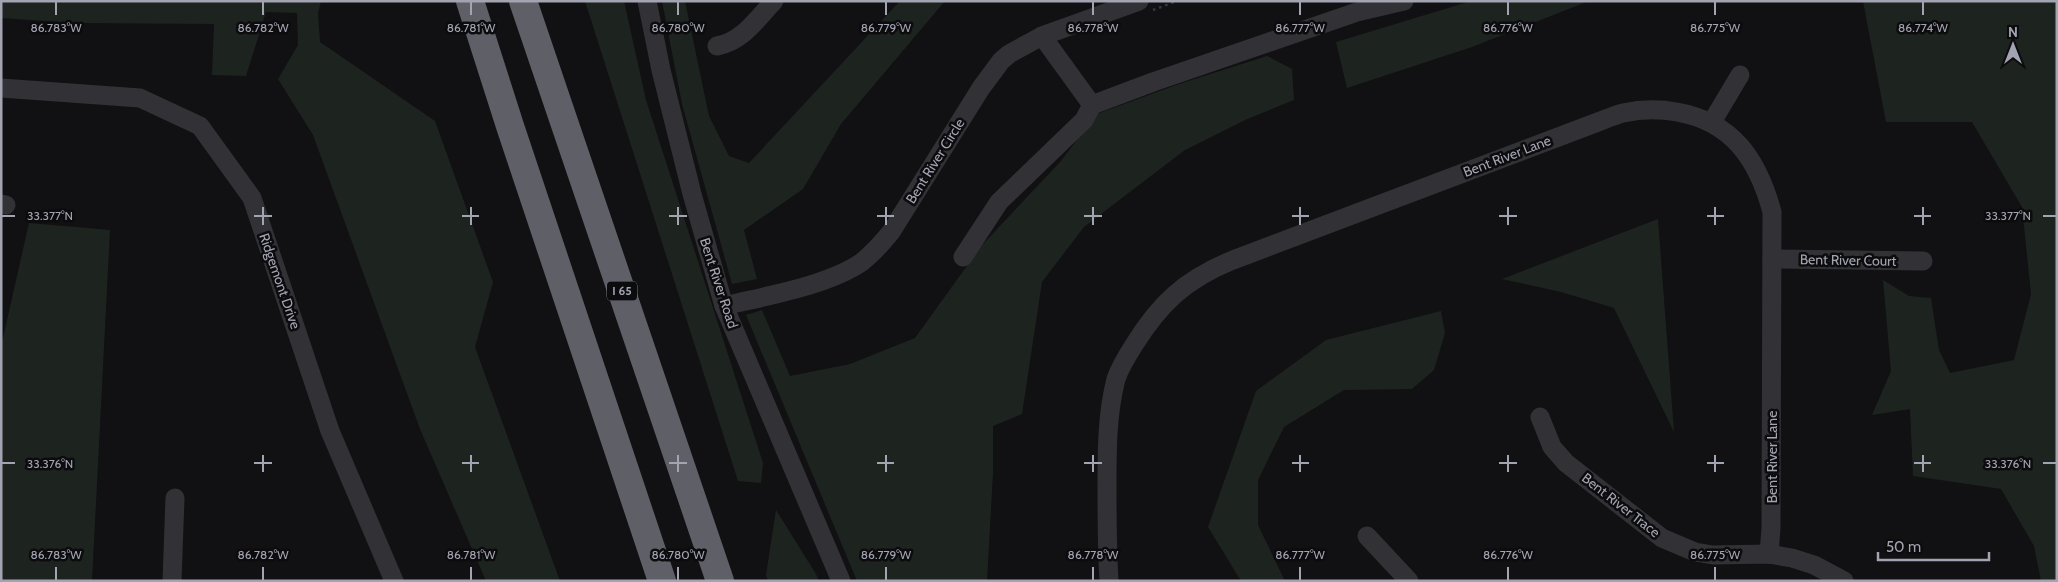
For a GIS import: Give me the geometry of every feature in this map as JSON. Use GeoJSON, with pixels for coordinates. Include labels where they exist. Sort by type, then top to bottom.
{"type":"FeatureCollection","features":[{"type":"Feature","properties":{"kind":"highway"},"geometry":{"type":"LineString","coordinates":[[470,1],[662,581]]}},
{"type":"Feature","properties":{"kind":"highway","name":"I 65"},"geometry":{"type":"LineString","coordinates":[[523,1],[720,581]]}},
{"type":"Feature","properties":{"kind":"street","name":"Bent River Road"},"geometry":{"type":"LineString","coordinates":[[647,1],[661,70],[692,194],[724,306],[841,581]]}},
{"type":"Feature","properties":{"kind":"street"},"geometry":{"type":"LineString","coordinates":[[717,46],[728,44],[740,37],[774,1]]}},
{"type":"Feature","properties":{"kind":"street"},"geometry":{"type":"LineString","coordinates":[[963,257],[999,202],[1084,120],[1092,105],[1153,82],[1357,12],[1404,1]]}},
{"type":"Feature","properties":{"kind":"street","name":"Bent River Circle"},"geometry":{"type":"LineString","coordinates":[[724,306],[815,283],[854,266],[873,252],[891,232],[989,75],[1009,54],[1042,36],[1144,6]]}},
{"type":"Feature","properties":{"kind":"street"},"geometry":{"type":"LineString","coordinates":[[1042,36],[1092,105]]}},
{"type":"Feature","properties":{"kind":"street"},"geometry":{"type":"LineString","coordinates":[[1712,122],[1740,75]]}},
{"type":"Feature","properties":{"kind":"street","name":"Ridgemont Drive"},"geometry":{"type":"LineString","coordinates":[[1,88],[140,98],[200,126],[252,198],[330,431],[394,581]]}},
{"type":"Feature","properties":{"kind":"street","name":"Bent River Lane"},"geometry":{"type":"LineString","coordinates":[[1109,581],[1107,543],[1108,430],[1117,377],[1125,359],[1149,321],[1190,282],[1206,271],[1283,240],[1623,113],[1645,110],[1666,110],[1693,115],[1712,122],[1742,148],[1762,179],[1772,212],[1772,528],[1769,554]]}},
{"type":"Feature","properties":{"kind":"street","name":"Bent River Court"},"geometry":{"type":"LineString","coordinates":[[1772,259],[1923,261]]}},
{"type":"Feature","properties":{"kind":"street","name":"Bent River Trace"},"geometry":{"type":"LineString","coordinates":[[1540,417],[1552,447],[1561,458],[1662,538],[1695,552],[1713,555],[1769,554],[1792,558],[1814,565],[1844,581]]}},
{"type":"Feature","properties":{"kind":"street"},"geometry":{"type":"LineString","coordinates":[[172,581],[176,498]]}},
{"type":"Feature","properties":{"kind":"street"},"geometry":{"type":"LineString","coordinates":[[1367,536],[1409,581]]}},
{"type":"Feature","properties":{"kind":"path"},"geometry":{"type":"LineString","coordinates":[[1144,6],[1177,1]]}},
{"type":"Feature","properties":{"kind":"shaded area"},"geometry":{"type":"Polygon","coordinates":[[[1,1],[321,1],[318,13],[320,42],[435,121],[493,282],[475,347],[560,581],[486,581],[420,429],[313,135],[278,79],[298,45],[297,13],[266,12],[246,76],[212,75],[214,24],[74,23],[1,18],[1,1]]]}},
{"type":"Feature","properties":{"kind":"shaded area"},"geometry":{"type":"Polygon","coordinates":[[[585,1],[624,1],[646,100],[763,463],[761,483],[738,481],[585,1]]]}},
{"type":"Feature","properties":{"kind":"shaded area"},"geometry":{"type":"Polygon","coordinates":[[[662,1],[685,1],[709,116],[729,156],[749,163],[900,1],[945,1],[841,124],[803,189],[744,230],[757,279],[732,284],[682,104],[662,1]]]}},
{"type":"Feature","properties":{"kind":"shaded area"},"geometry":{"type":"Polygon","coordinates":[[[1471,1],[1589,1],[1472,47],[1347,88],[1336,42],[1471,1]]]}},
{"type":"Feature","properties":{"kind":"shaded area"},"geometry":{"type":"Polygon","coordinates":[[[1863,1],[2057,1],[2057,581],[2041,581],[2034,546],[2001,489],[1913,476],[1910,409],[1872,415],[1891,371],[1883,280],[1909,296],[1931,298],[1939,350],[1950,373],[2014,360],[2031,294],[2022,207],[1972,122],[1886,122],[1863,1]]]}},
{"type":"Feature","properties":{"kind":"shaded area"},"geometry":{"type":"Polygon","coordinates":[[[1267,56],[1292,69],[1294,100],[1245,120],[1185,150],[1084,227],[1042,282],[1022,414],[993,426],[993,473],[987,581],[857,581],[746,315],[762,310],[790,376],[850,364],[915,338],[982,245],[1060,162],[1097,114],[1179,84],[1267,56]]]}},
{"type":"Feature","properties":{"kind":"shaded area"},"geometry":{"type":"Polygon","coordinates":[[[1658,219],[1674,432],[1614,308],[1561,292],[1502,279],[1658,219]]]}},
{"type":"Feature","properties":{"kind":"shaded area"},"geometry":{"type":"Polygon","coordinates":[[[29,223],[110,230],[92,581],[1,581],[1,338],[3,338],[29,223]]]}},
{"type":"Feature","properties":{"kind":"shaded area"},"geometry":{"type":"Polygon","coordinates":[[[1441,311],[1445,333],[1434,370],[1412,389],[1344,390],[1284,427],[1258,480],[1258,525],[1285,581],[1241,581],[1208,527],[1256,391],[1326,340],[1441,311]]]}},
{"type":"Feature","properties":{"kind":"shaded area"},"geometry":{"type":"Polygon","coordinates":[[[776,510],[819,581],[768,581],[766,575],[776,510]]]}}]}
